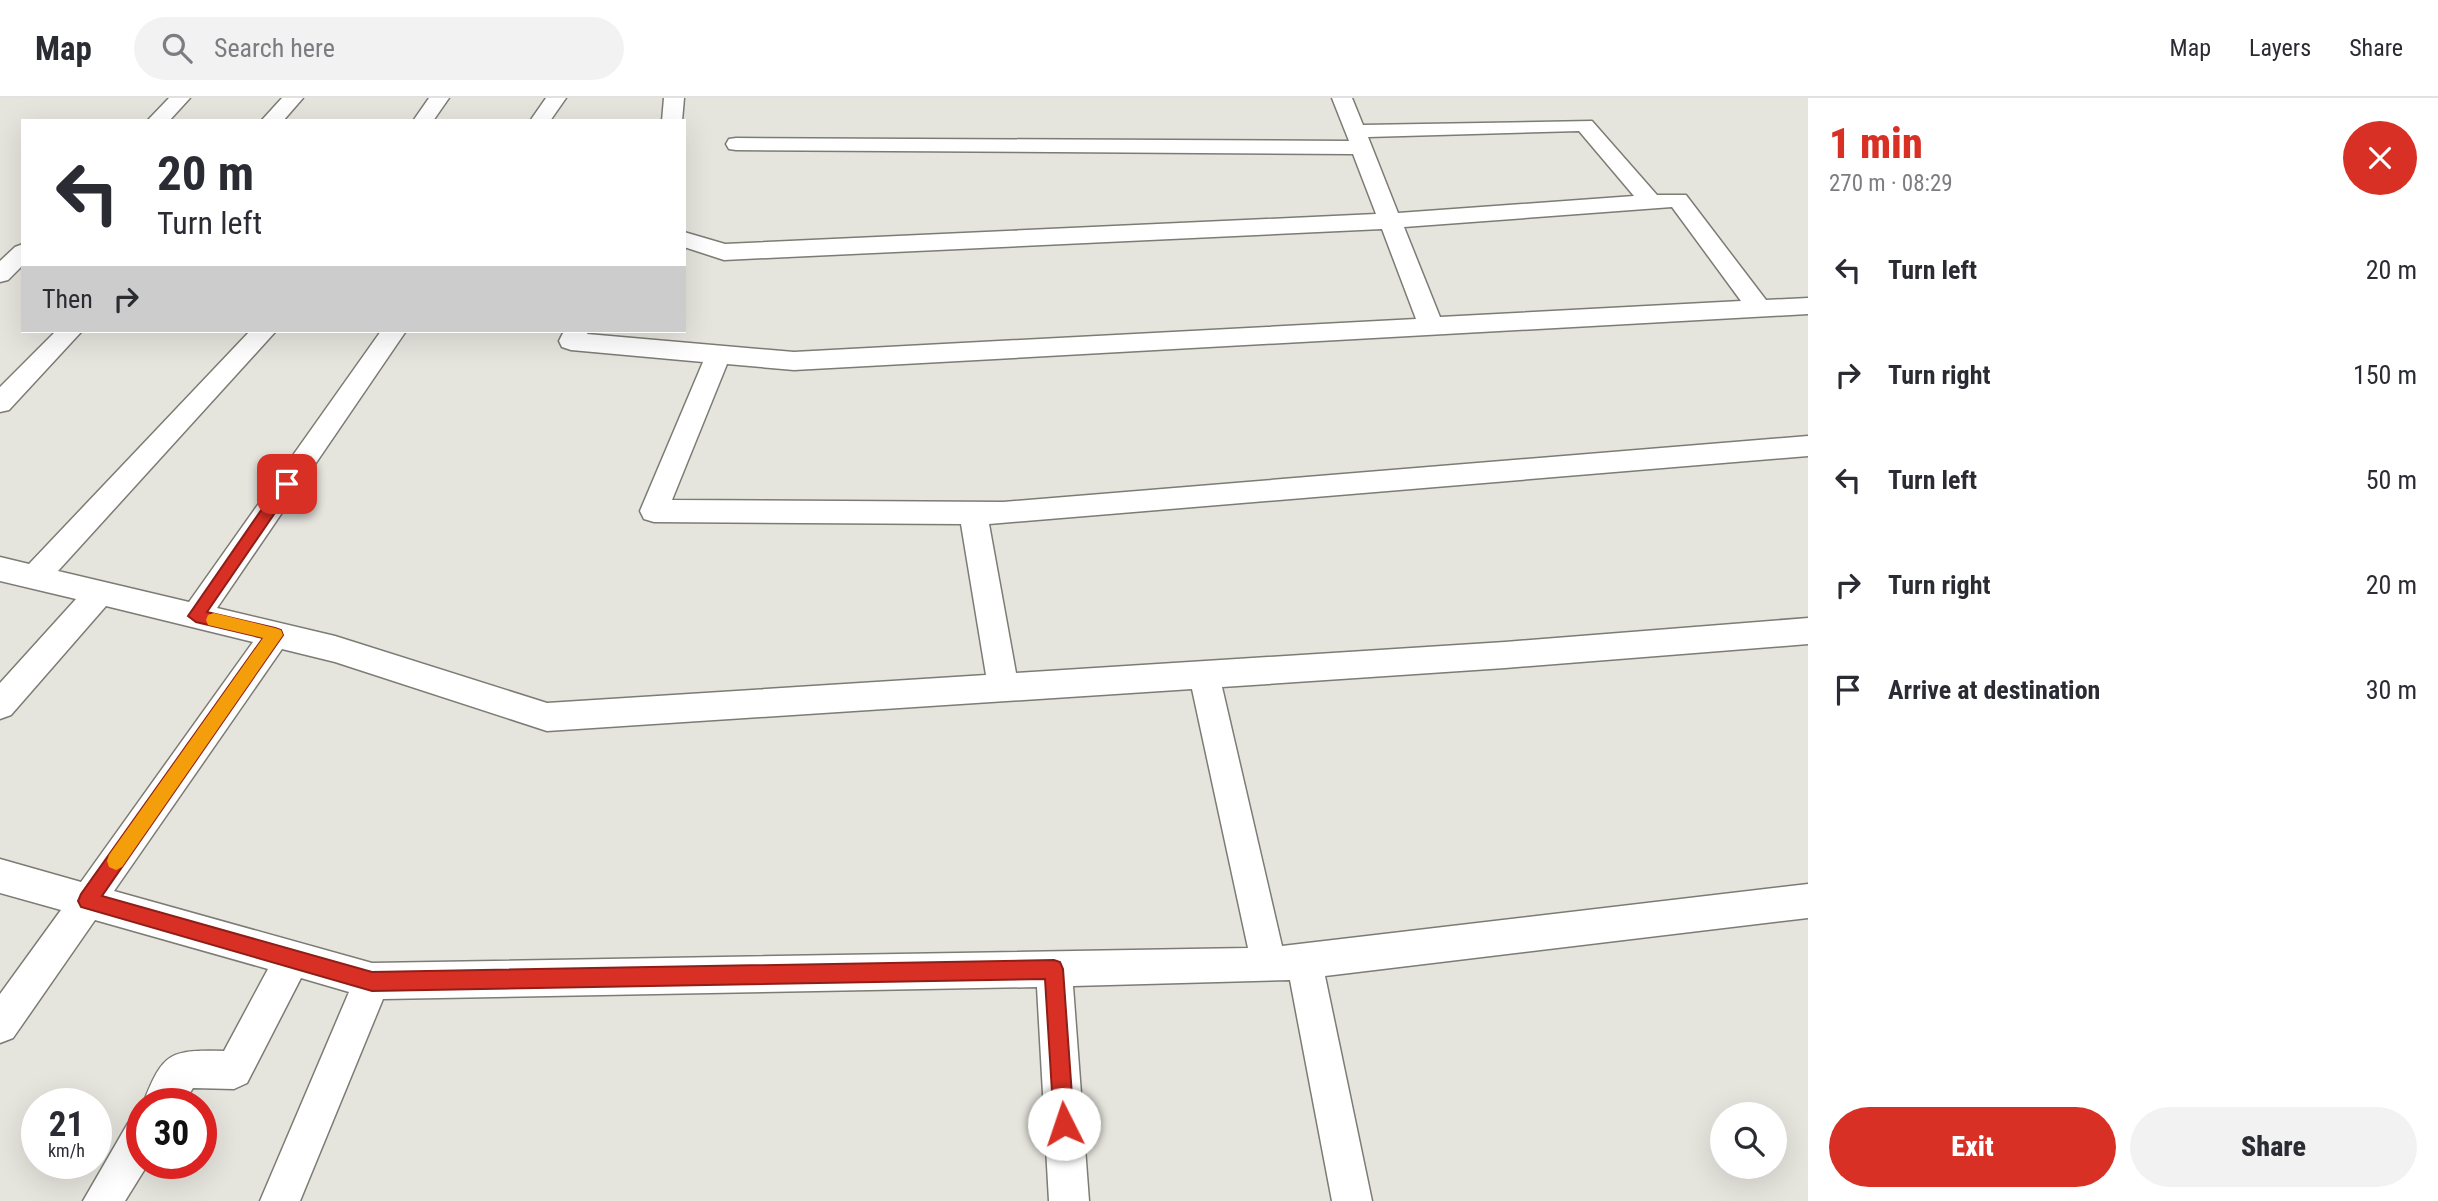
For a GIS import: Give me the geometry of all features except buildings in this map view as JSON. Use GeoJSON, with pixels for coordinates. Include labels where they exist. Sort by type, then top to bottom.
{"type":"FeatureCollection","features":[{"type":"Feature","properties":{"kind":"street"},"geometry":{"type":"LineString","coordinates":[[159,119],[180,98]]}},
{"type":"Feature","properties":{"kind":"street"},"geometry":{"type":"LineString","coordinates":[[273,119],[293,98]]}},
{"type":"Feature","properties":{"kind":"street"},"geometry":{"type":"LineString","coordinates":[[424,119],[439,98]]}},
{"type":"Feature","properties":{"kind":"street"},"geometry":{"type":"LineString","coordinates":[[542,119],[556,98]]}},
{"type":"Feature","properties":{"kind":"street"},"geometry":{"type":"LineString","coordinates":[[672,119],[674,98]]}},
{"type":"Feature","properties":{"kind":"street"},"geometry":{"type":"LineString","coordinates":[[1342,98],[1431,326]]}},
{"type":"Feature","properties":{"kind":"street"},"geometry":{"type":"LineString","coordinates":[[736,144],[1358,139],[1585,125],[1651,202]]}},
{"type":"Feature","properties":{"kind":"street"},"geometry":{"type":"LineString","coordinates":[[686,240],[724,252],[1390,221],[1678,200],[1759,308]]}},
{"type":"Feature","properties":{"kind":"street"},"geometry":{"type":"LineString","coordinates":[[0,240],[21,245]]}},
{"type":"Feature","properties":{"kind":"street"},"geometry":{"type":"LineString","coordinates":[[0,274],[21,254]]}},
{"type":"Feature","properties":{"kind":"street"},"geometry":{"type":"LineString","coordinates":[[575,333],[571,341],[794,361],[1808,306]]}},
{"type":"Feature","properties":{"kind":"street"},"geometry":{"type":"LineString","coordinates":[[0,403],[68,333]]}},
{"type":"Feature","properties":{"kind":"street"},"geometry":{"type":"LineString","coordinates":[[35,577],[262,333]]}},
{"type":"Feature","properties":{"kind":"street"},"geometry":{"type":"LineString","coordinates":[[196,616],[393,333]]}},
{"type":"Feature","properties":{"kind":"street"},"geometry":{"type":"LineString","coordinates":[[719,354],[654,511],[1003,513],[1808,446]]}},
{"type":"Feature","properties":{"kind":"street"},"geometry":{"type":"LineString","coordinates":[[973,513],[1003,687]]}},
{"type":"Feature","properties":{"kind":"street"},"geometry":{"type":"LineString","coordinates":[[0,569],[335,649],[547,717],[1808,631]]}},
{"type":"Feature","properties":{"kind":"street"},"geometry":{"type":"LineString","coordinates":[[0,705],[100,593]]}},
{"type":"Feature","properties":{"kind":"street"},"geometry":{"type":"LineString","coordinates":[[0,1026],[275,635]]}},
{"type":"Feature","properties":{"kind":"street"},"geometry":{"type":"LineString","coordinates":[[1203,674],[1287,963],[1352,1201]]}},
{"type":"Feature","properties":{"kind":"street"},"geometry":{"type":"LineString","coordinates":[[0,876],[372,981],[1287,963],[1808,901]]}},
{"type":"Feature","properties":{"kind":"street"},"geometry":{"type":"LineString","coordinates":[[172,1088],[183,1069],[234,1070],[292,959]]}},
{"type":"Feature","properties":{"kind":"street"},"geometry":{"type":"LineString","coordinates":[[1054,969],[1069,1201]]}},
{"type":"Feature","properties":{"kind":"street"},"geometry":{"type":"LineString","coordinates":[[280,1201],[372,981]]}},
{"type":"Feature","properties":{"kind":"street"},"geometry":{"type":"LineString","coordinates":[[103,1201],[126,1163]]}},
{"type":"Feature","properties":{"kind":"slow traffic"},"geometry":{"type":"LineString","coordinates":[[116,861],[275,635],[214,620]]}},
{"type":"Feature","properties":{"kind":"route"},"geometry":{"type":"LineString","coordinates":[[287,484],[196,616],[275,635],[88,901],[372,981],[1054,969],[1064,1124]]}}]}
